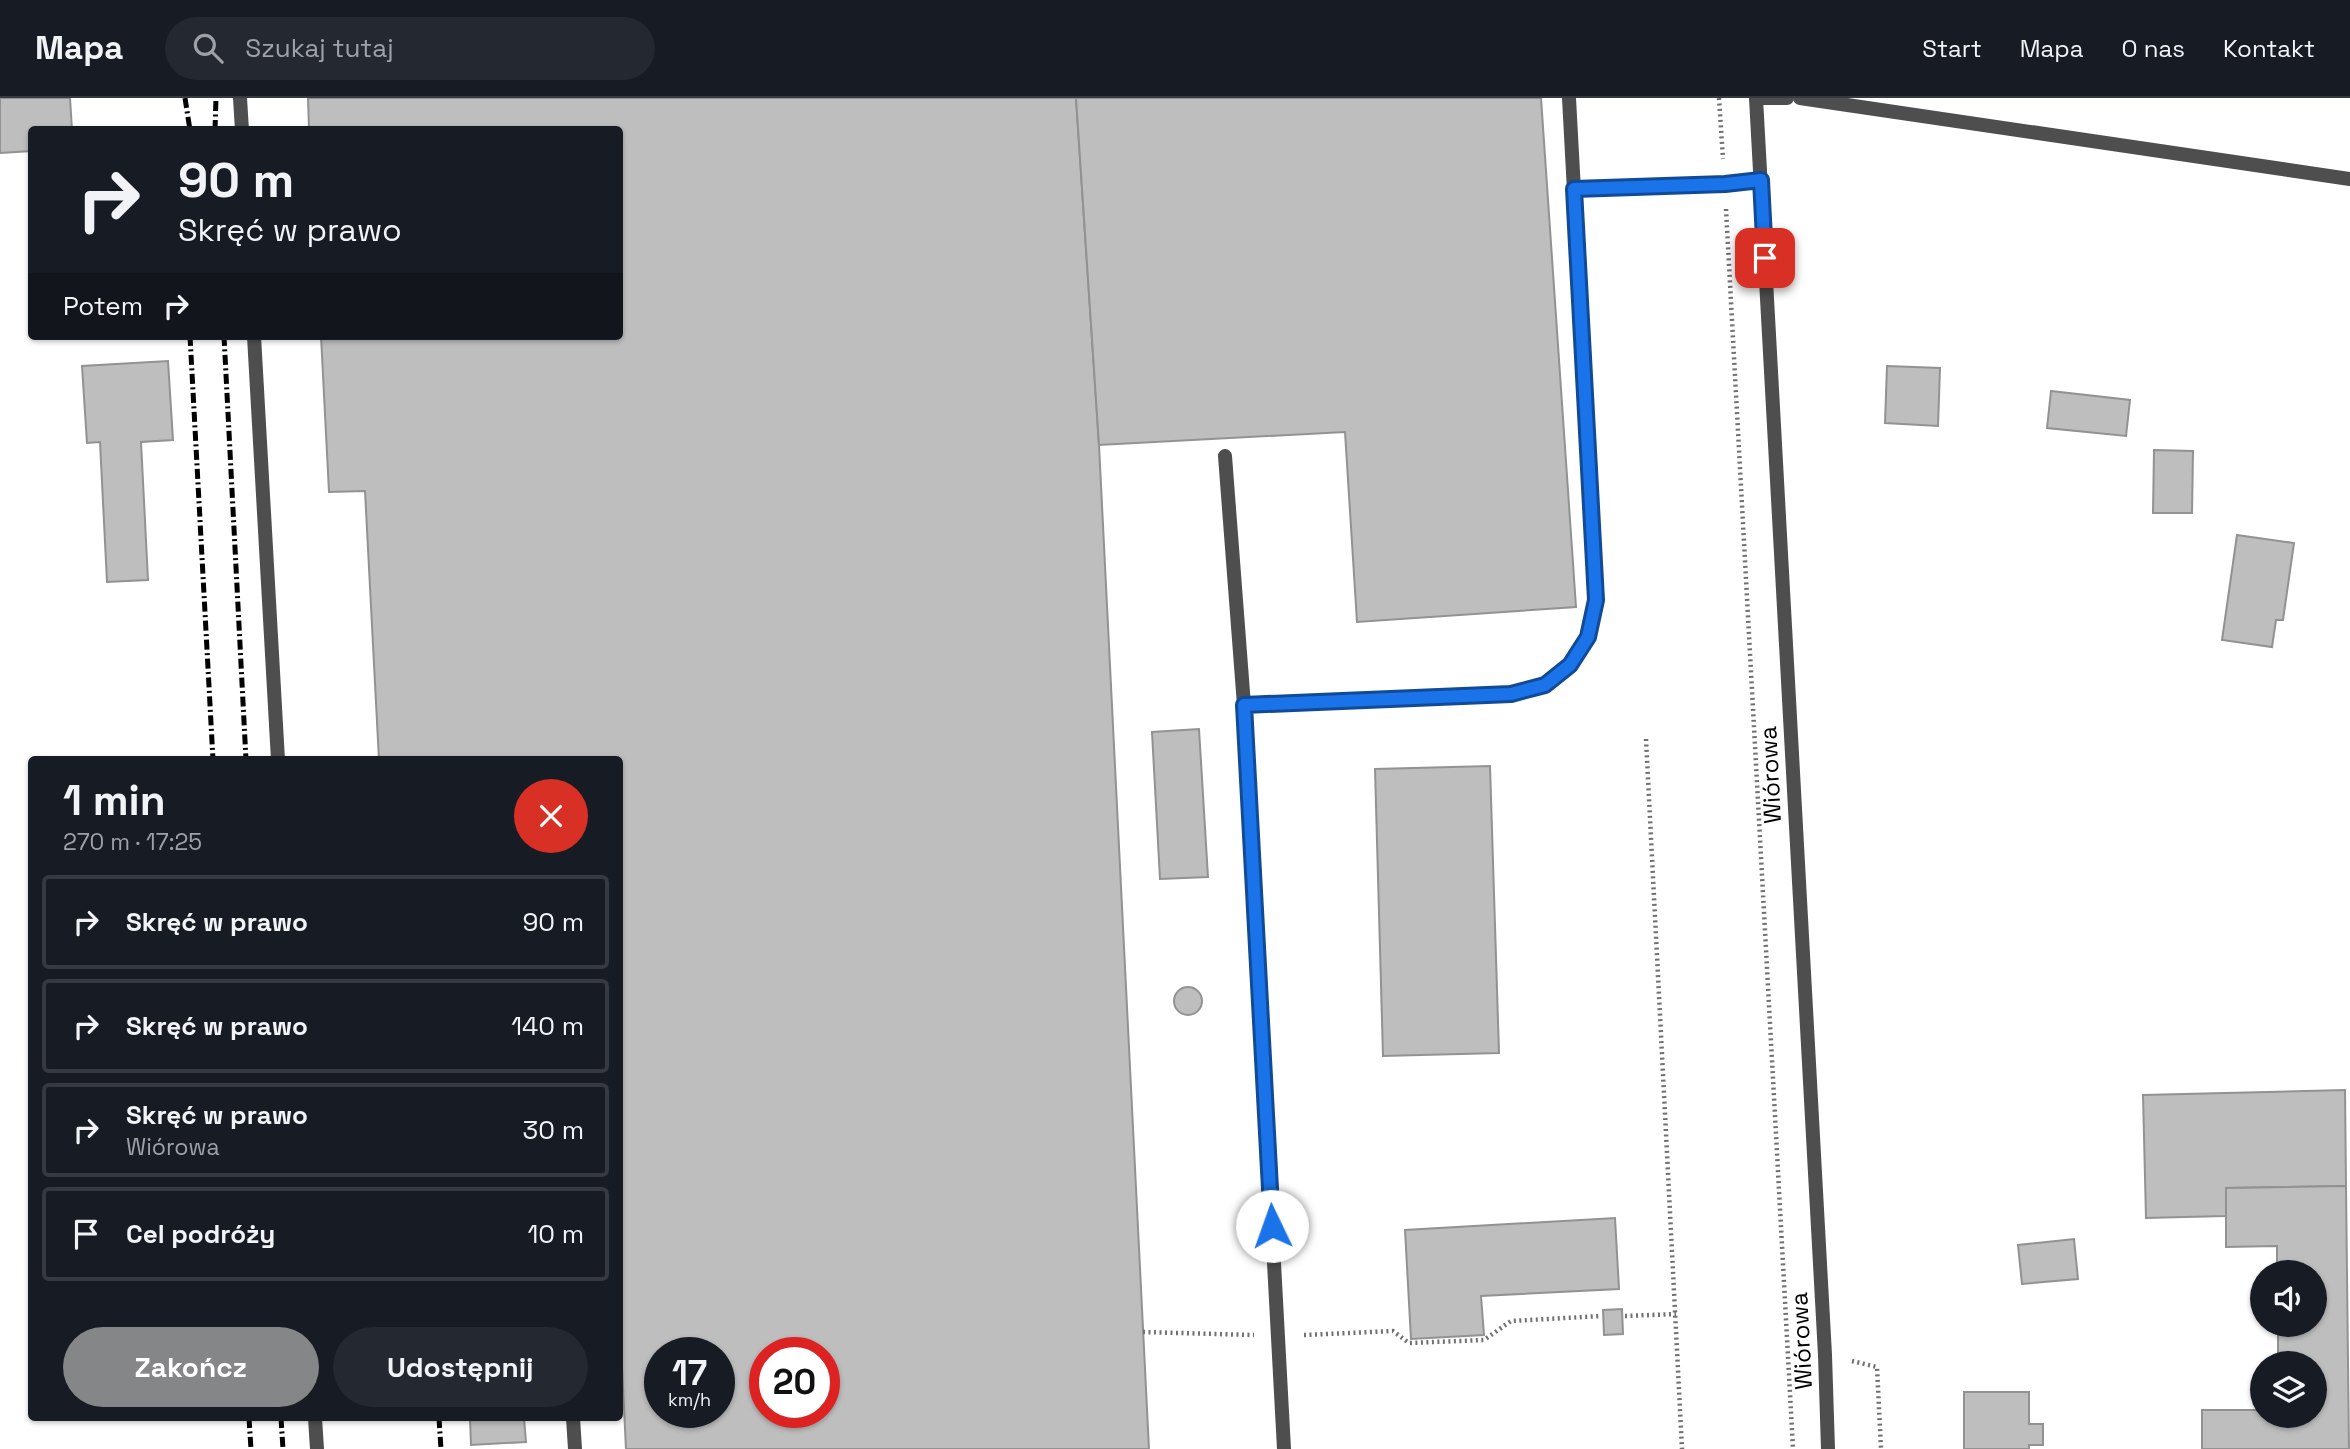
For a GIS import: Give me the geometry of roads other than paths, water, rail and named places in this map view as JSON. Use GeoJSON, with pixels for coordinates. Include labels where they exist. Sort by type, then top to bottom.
{"type":"FeatureCollection","features":[{"type":"Feature","properties":{"kind":"street"},"geometry":{"type":"LineString","coordinates":[[240,98],[242,126]]}},
{"type":"Feature","properties":{"kind":"street"},"geometry":{"type":"LineString","coordinates":[[1244,705],[1511,694],[1545,685],[1570,665],[1588,637],[1596,600],[1569,98]]}},
{"type":"Feature","properties":{"kind":"street"},"geometry":{"type":"LineString","coordinates":[[1756,98],[1787,98]]}},
{"type":"Feature","properties":{"kind":"street","name":"Wiórowa"},"geometry":{"type":"LineString","coordinates":[[1756,98],[1828,1449]]}},
{"type":"Feature","properties":{"kind":"street"},"geometry":{"type":"LineString","coordinates":[[1800,98],[2350,179]]}},
{"type":"Feature","properties":{"kind":"street"},"geometry":{"type":"LineString","coordinates":[[1574,189],[1725,184],[1761,180]]}},
{"type":"Feature","properties":{"kind":"street"},"geometry":{"type":"LineString","coordinates":[[254,340],[278,756]]}},
{"type":"Feature","properties":{"kind":"street"},"geometry":{"type":"LineString","coordinates":[[1225,456],[1244,705],[1284,1449]]}},
{"type":"Feature","properties":{"kind":"street"},"geometry":{"type":"LineString","coordinates":[[315,1421],[317,1449]]}},
{"type":"Feature","properties":{"kind":"street"},"geometry":{"type":"LineString","coordinates":[[573,1421],[575,1449]]}},
{"type":"Feature","properties":{"kind":"railway"},"geometry":{"type":"LineString","coordinates":[[185,98],[189,126]]}},
{"type":"Feature","properties":{"kind":"railway"},"geometry":{"type":"LineString","coordinates":[[215,126],[216,98]]}},
{"type":"Feature","properties":{"kind":"railway"},"geometry":{"type":"LineString","coordinates":[[190,340],[213,756]]}},
{"type":"Feature","properties":{"kind":"railway"},"geometry":{"type":"LineString","coordinates":[[224,340],[246,756]]}},
{"type":"Feature","properties":{"kind":"railway"},"geometry":{"type":"LineString","coordinates":[[249,1421],[251,1449]]}},
{"type":"Feature","properties":{"kind":"railway"},"geometry":{"type":"LineString","coordinates":[[281,1421],[283,1449]]}},
{"type":"Feature","properties":{"kind":"railway"},"geometry":{"type":"LineString","coordinates":[[439,1421],[441,1449]]}}]}
